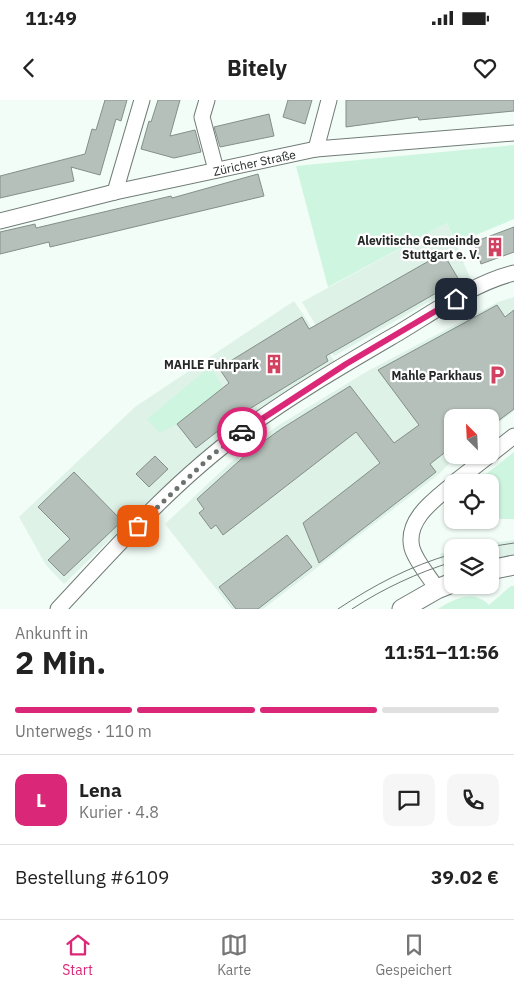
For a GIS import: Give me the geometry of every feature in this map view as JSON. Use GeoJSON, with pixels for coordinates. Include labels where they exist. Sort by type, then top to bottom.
{"type":"FeatureCollection","features":[{"type":"Feature","properties":{"kind":"main road"},"geometry":{"type":"LineString","coordinates":[[499,568],[514,565]]}},
{"type":"Feature","properties":{"kind":"main road"},"geometry":{"type":"LineString","coordinates":[[402,609],[444,587]]}},
{"type":"Feature","properties":{"kind":"street"},"geometry":{"type":"LineString","coordinates":[[115,192],[142,100]]}},
{"type":"Feature","properties":{"kind":"street"},"geometry":{"type":"LineString","coordinates":[[207,100],[202,117],[216,170]]}},
{"type":"Feature","properties":{"kind":"street"},"geometry":{"type":"LineString","coordinates":[[316,149],[329,100]]}},
{"type":"Feature","properties":{"kind":"street","name":"Züricher Straße"},"geometry":{"type":"LineString","coordinates":[[0,221],[115,192],[316,149],[514,133]]}},
{"type":"Feature","properties":{"kind":"street"},"geometry":{"type":"LineString","coordinates":[[58,609],[176,488],[243,431],[346,364],[440,308],[472,290],[514,273]]}},
{"type":"Feature","properties":{"kind":"street"},"geometry":{"type":"LineString","coordinates":[[466,474],[514,436]]}},
{"type":"Feature","properties":{"kind":"street"},"geometry":{"type":"LineString","coordinates":[[444,492],[421,512],[413,533],[412,548],[444,585]]}},
{"type":"Feature","properties":{"kind":"shaded area"},"geometry":{"type":"Polygon","coordinates":[[[447,223],[470,278],[334,356],[302,302],[447,223]]]}},
{"type":"Feature","properties":{"kind":"shaded area"},"geometry":{"type":"Polygon","coordinates":[[[514,297],[514,411],[499,422],[499,409],[444,409],[444,464],[448,464],[439,474],[263,609],[232,609],[165,524],[244,450],[279,425],[366,372],[498,302],[514,297]]]}},
{"type":"Feature","properties":{"kind":"shaded area"},"geometry":{"type":"Polygon","coordinates":[[[294,301],[335,362],[247,417],[189,463],[64,584],[46,565],[19,517],[135,407],[294,301]]]}},
{"type":"Feature","properties":{"kind":"shaded area"},"geometry":{"type":"Polygon","coordinates":[[[514,540],[514,557],[499,560],[499,542],[514,540]]]}},
{"type":"Feature","properties":{"kind":"shaded area"},"geometry":{"type":"Polygon","coordinates":[[[444,553],[444,570],[440,554],[444,553]]]}},
{"type":"Feature","properties":{"kind":"green space"},"geometry":{"type":"Polygon","coordinates":[[[514,145],[514,219],[456,243],[447,223],[328,287],[296,166],[514,145]]]}},
{"type":"Feature","properties":{"kind":"green space"},"geometry":{"type":"Polygon","coordinates":[[[210,367],[222,385],[220,390],[177,424],[160,433],[147,419],[210,367]]]}},
{"type":"Feature","properties":{"kind":"green space"},"geometry":{"type":"Polygon","coordinates":[[[514,452],[514,519],[499,519],[499,474],[486,474],[514,452]]]}},
{"type":"Feature","properties":{"kind":"green space"},"geometry":{"type":"Polygon","coordinates":[[[511,586],[514,586],[514,609],[438,609],[463,597],[477,597],[489,605],[511,586]]]}},
{"type":"Feature","properties":{"kind":"building"},"geometry":{"type":"Polygon","coordinates":[[[105,100],[127,100],[121,121],[116,119],[100,175],[71,167],[74,181],[0,198],[0,176],[85,154],[92,129],[96,130],[105,100]]]}},
{"type":"Feature","properties":{"kind":"building"},"geometry":{"type":"Polygon","coordinates":[[[158,100],[180,100],[170,136],[195,130],[201,152],[174,158],[141,149],[149,121],[151,122],[158,100]]]}},
{"type":"Feature","properties":{"kind":"building"},"geometry":{"type":"Polygon","coordinates":[[[288,100],[312,100],[305,124],[283,117],[288,100]]]}},
{"type":"Feature","properties":{"kind":"building"},"geometry":{"type":"Polygon","coordinates":[[[346,100],[514,100],[514,111],[419,120],[418,117],[346,127],[346,100]]]}},
{"type":"Feature","properties":{"kind":"building"},"geometry":{"type":"Polygon","coordinates":[[[269,114],[274,136],[220,147],[214,127],[269,114]]]}},
{"type":"Feature","properties":{"kind":"building"},"geometry":{"type":"Polygon","coordinates":[[[258,174],[264,196],[50,247],[49,242],[0,254],[0,232],[35,224],[36,228],[171,196],[172,198],[258,174]]]}},
{"type":"Feature","properties":{"kind":"building","name":"Alevitische Gemeinde Stuttgart e. V."},"geometry":{"type":"Polygon","coordinates":[[[514,227],[514,252],[481,264],[474,242],[514,227]]]}},
{"type":"Feature","properties":{"kind":"building"},"geometry":{"type":"Polygon","coordinates":[[[443,253],[459,280],[326,356],[328,361],[245,410],[196,448],[177,424],[229,383],[219,368],[302,317],[309,329],[443,253]]]}},
{"type":"Feature","properties":{"kind":"building"},"geometry":{"type":"Polygon","coordinates":[[[497,305],[505,317],[514,310],[514,409],[499,420],[499,409],[444,409],[444,453],[430,464],[436,472],[319,563],[303,523],[380,463],[356,432],[223,535],[216,525],[211,529],[199,513],[204,509],[197,499],[249,452],[281,429],[350,386],[394,443],[419,425],[378,370],[497,305]]]}},
{"type":"Feature","properties":{"kind":"building"},"geometry":{"type":"Polygon","coordinates":[[[155,456],[168,469],[149,487],[136,474],[155,456]]]}},
{"type":"Feature","properties":{"kind":"building"},"geometry":{"type":"Polygon","coordinates":[[[74,472],[122,521],[64,576],[48,560],[70,539],[38,507],[74,472]]]}},
{"type":"Feature","properties":{"kind":"building"},"geometry":{"type":"Polygon","coordinates":[[[287,535],[312,567],[258,609],[236,609],[219,587],[287,535]]]}},
{"type":"Feature","properties":{"kind":"tram line"},"geometry":{"type":"LineString","coordinates":[[499,545],[514,543]]}},
{"type":"Feature","properties":{"kind":"tram line"},"geometry":{"type":"LineString","coordinates":[[338,609],[393,577],[444,557]]}},
{"type":"Feature","properties":{"kind":"tram line"},"geometry":{"type":"LineString","coordinates":[[352,609],[376,594],[444,565]]}},
{"type":"Feature","properties":{"kind":"way so far"},"geometry":{"type":"LineString","coordinates":[[138,526],[212,455],[242,432]]}},
{"type":"Feature","properties":{"kind":"place","name":"Alevitische Gemeinde Stuttgart e. V."},"geometry":{"type":"Point","coordinates":[495,247]}},
{"type":"Feature","properties":{"kind":"place","name":"MAHLE Fuhrpark"},"geometry":{"type":"Point","coordinates":[274,364]}},
{"type":"Feature","properties":{"kind":"place","name":"Mahle Parkhaus"},"geometry":{"type":"Point","coordinates":[497,375]}},
{"type":"Feature","properties":{"kind":"route"},"geometry":{"type":"LineString","coordinates":[[242,432],[292,397],[456,299]]}}]}
